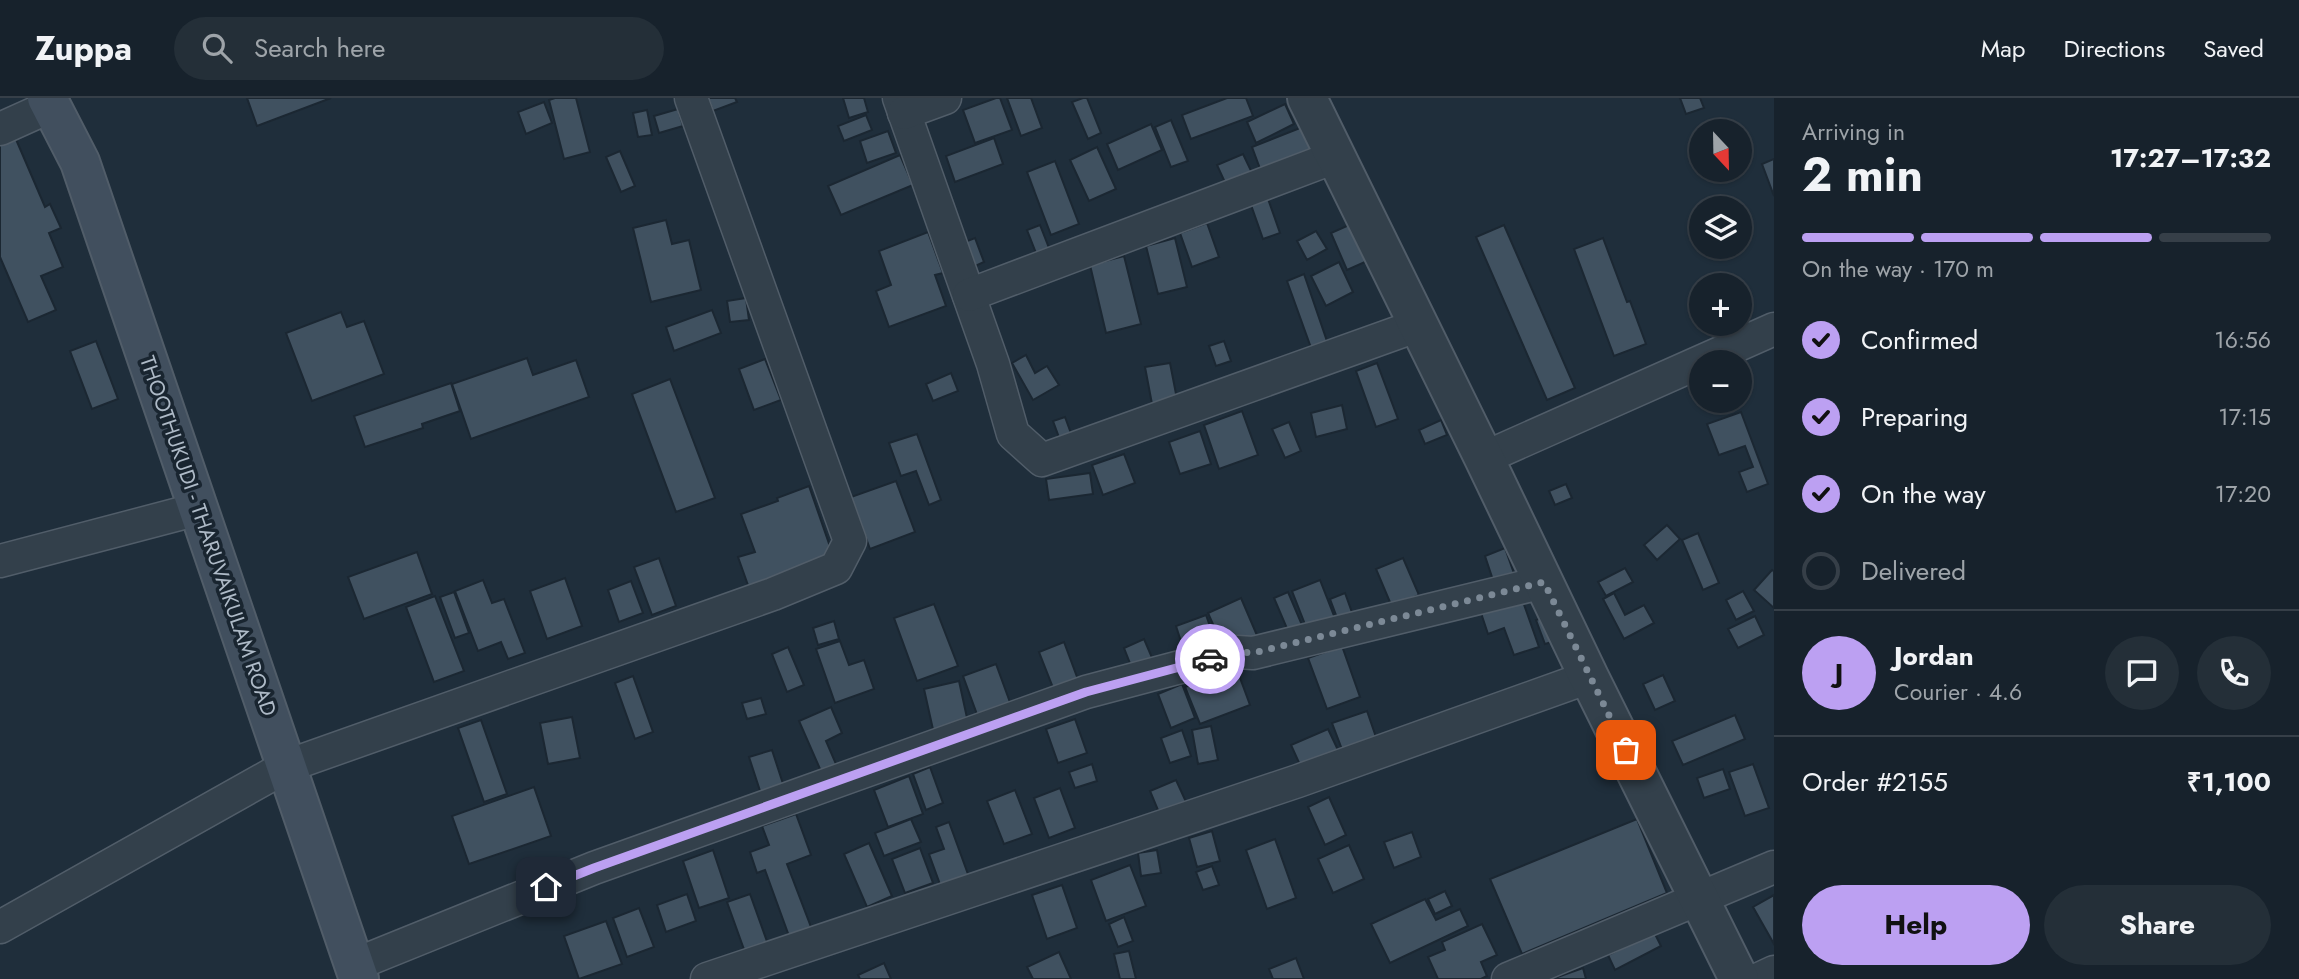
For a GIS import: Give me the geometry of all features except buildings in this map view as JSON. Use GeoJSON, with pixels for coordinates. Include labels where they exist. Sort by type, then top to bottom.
{"type":"FeatureCollection","features":[{"type":"Feature","properties":{"kind":"main road","name":"THOOTHUKUDI - THARUVAIKULAM ROAD"},"geometry":{"type":"LineString","coordinates":[[49,102],[80,162],[357,972]]}},
{"type":"Feature","properties":{"kind":"street"},"geometry":{"type":"LineString","coordinates":[[0,927],[287,766],[773,594],[843,555],[691,98]]}},
{"type":"Feature","properties":{"kind":"street"},"geometry":{"type":"LineString","coordinates":[[945,98],[902,105],[993,364],[1013,434],[1042,460],[1419,325]]}},
{"type":"Feature","properties":{"kind":"street"},"geometry":{"type":"LineString","coordinates":[[1307,98],[1739,979]]}},
{"type":"Feature","properties":{"kind":"street"},"geometry":{"type":"LineString","coordinates":[[0,129],[49,102]]}},
{"type":"Feature","properties":{"kind":"street"},"geometry":{"type":"LineString","coordinates":[[969,295],[1335,158]]}},
{"type":"Feature","properties":{"kind":"street"},"geometry":{"type":"LineString","coordinates":[[1484,458],[1774,329]]}},
{"type":"Feature","properties":{"kind":"street"},"geometry":{"type":"LineString","coordinates":[[0,561],[198,509]]}},
{"type":"Feature","properties":{"kind":"street"},"geometry":{"type":"LineString","coordinates":[[357,972],[594,868],[1086,692],[1237,652],[1253,653],[1544,582]]}},
{"type":"Feature","properties":{"kind":"street"},"geometry":{"type":"LineString","coordinates":[[707,979],[1298,781],[1589,677]]}},
{"type":"Feature","properties":{"kind":"street"},"geometry":{"type":"LineString","coordinates":[[1508,979],[1774,867]]}},
{"type":"Feature","properties":{"kind":"street"},"geometry":{"type":"LineString","coordinates":[[1759,979],[1774,972]]}},
{"type":"Feature","properties":{"kind":"way so far"},"geometry":{"type":"LineString","coordinates":[[1210,659],[1237,652],[1253,653],[1544,582],[1626,750]]}},
{"type":"Feature","properties":{"kind":"route"},"geometry":{"type":"LineString","coordinates":[[546,887],[1086,692],[1210,659]]}}]}
